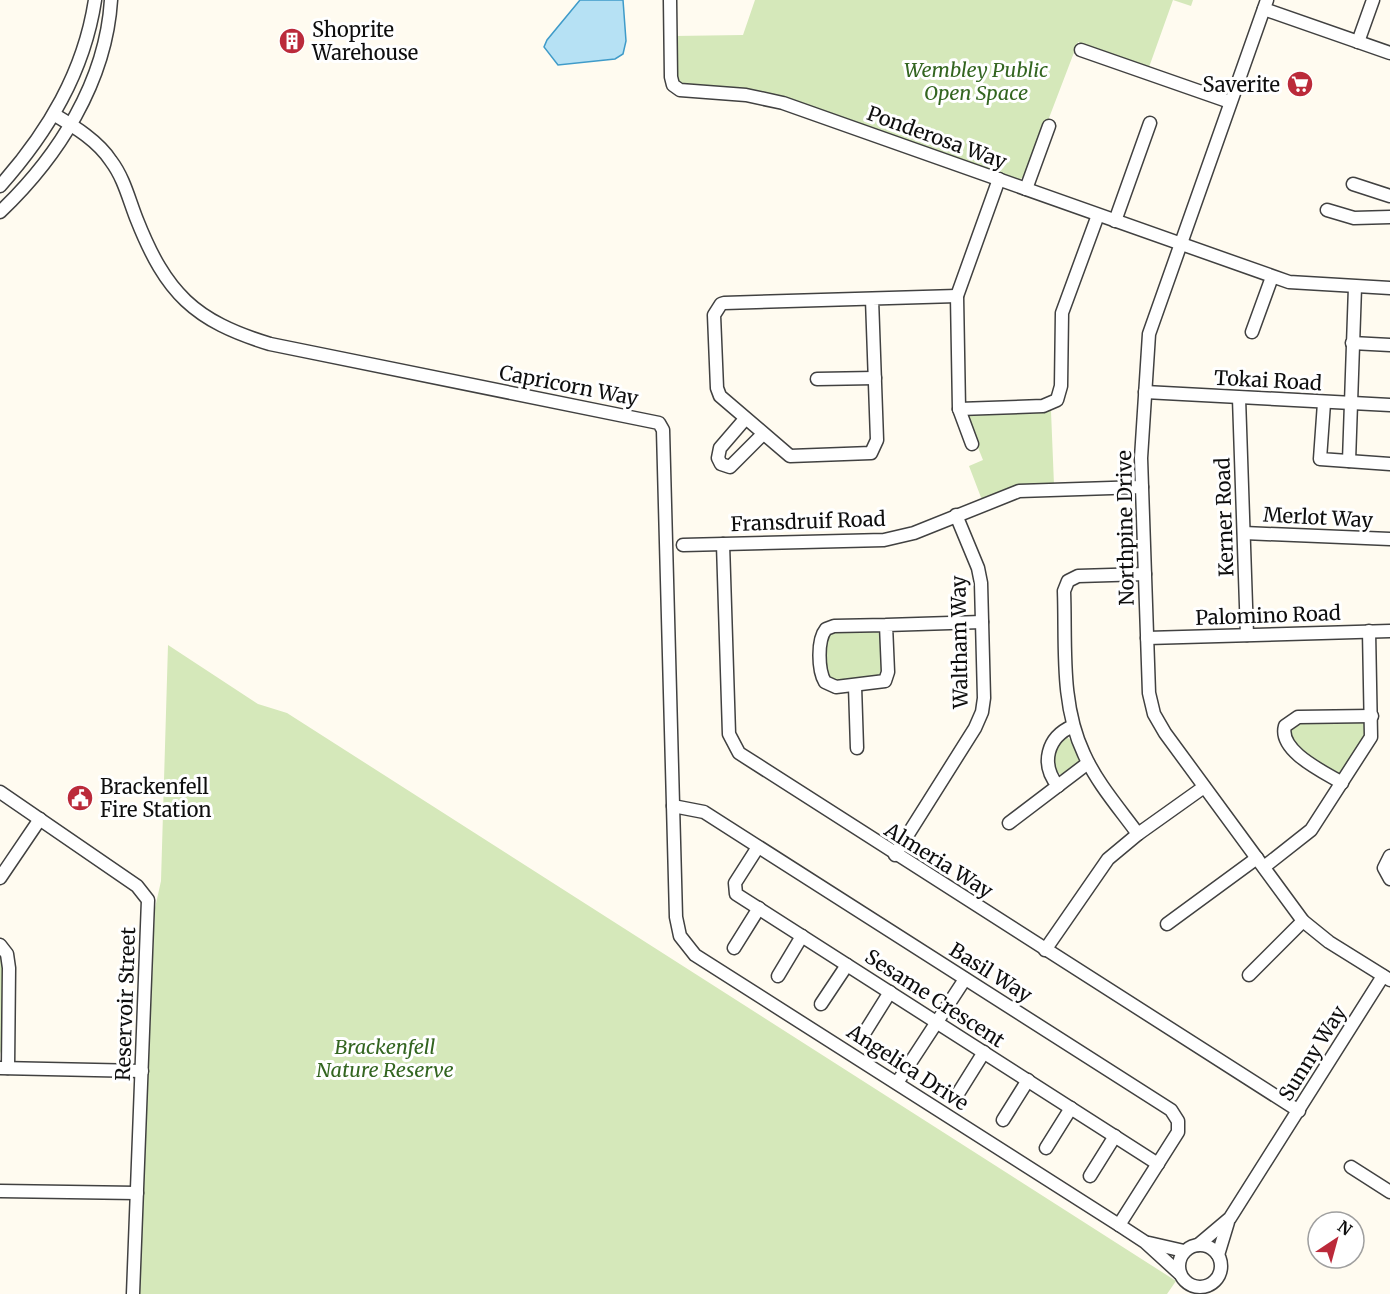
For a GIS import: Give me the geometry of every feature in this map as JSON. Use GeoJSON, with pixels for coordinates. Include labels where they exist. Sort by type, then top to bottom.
{"type":"FeatureCollection","features":[{"type":"Feature","properties":{"kind":"street"},"geometry":{"type":"LineString","coordinates":[[0,186],[22,161],[55,115],[81,55],[95,0]]}},
{"type":"Feature","properties":{"kind":"street"},"geometry":{"type":"LineString","coordinates":[[0,212],[45,162],[71,125],[101,53],[111,0]]}},
{"type":"Feature","properties":{"kind":"street","name":"Ponderosa Way"},"geometry":{"type":"LineString","coordinates":[[670,0],[668,7],[671,77],[676,88],[684,92],[746,95],[783,103],[1296,284],[1390,288]]}},
{"type":"Feature","properties":{"kind":"street"},"geometry":{"type":"LineString","coordinates":[[1358,42],[1373,0]]}},
{"type":"Feature","properties":{"kind":"street"},"geometry":{"type":"LineString","coordinates":[[1265,4],[1390,53]]}},
{"type":"Feature","properties":{"kind":"street","name":"Northpine Drive"},"geometry":{"type":"LineString","coordinates":[[1265,4],[1149,334],[1142,487],[1149,693],[1154,714],[1204,787],[1304,921],[1329,942],[1386,978]]}},
{"type":"Feature","properties":{"kind":"street"},"geometry":{"type":"LineString","coordinates":[[1081,51],[1230,102]]}},
{"type":"Feature","properties":{"kind":"street"},"geometry":{"type":"LineString","coordinates":[[55,115],[71,125]]}},
{"type":"Feature","properties":{"kind":"street"},"geometry":{"type":"LineString","coordinates":[[1115,221],[1150,123]]}},
{"type":"Feature","properties":{"kind":"street","name":"Capricorn Way"},"geometry":{"type":"LineString","coordinates":[[71,125],[100,147],[112,162],[150,253],[164,278],[191,306],[210,320],[242,335],[270,344],[659,423],[663,430],[676,917],[680,936]]}},
{"type":"Feature","properties":{"kind":"street"},"geometry":{"type":"LineString","coordinates":[[1026,189],[1049,126]]}},
{"type":"Feature","properties":{"kind":"street"},"geometry":{"type":"LineString","coordinates":[[972,444],[959,409],[957,296],[999,179]]}},
{"type":"Feature","properties":{"kind":"street"},"geometry":{"type":"LineString","coordinates":[[1353,184],[1390,196]]}},
{"type":"Feature","properties":{"kind":"street"},"geometry":{"type":"LineString","coordinates":[[1327,210],[1354,218],[1390,217]]}},
{"type":"Feature","properties":{"kind":"street"},"geometry":{"type":"LineString","coordinates":[[959,409],[1043,406],[1057,400],[1061,386],[1062,313],[1098,215]]}},
{"type":"Feature","properties":{"kind":"street"},"geometry":{"type":"LineString","coordinates":[[1252,332],[1272,277]]}},
{"type":"Feature","properties":{"kind":"street"},"geometry":{"type":"LineString","coordinates":[[1348,461],[1355,287]]}},
{"type":"Feature","properties":{"kind":"street"},"geometry":{"type":"LineString","coordinates":[[872,299],[877,444],[871,453],[793,457],[723,400],[717,388],[714,315],[718,306],[724,303],[957,296]]}},
{"type":"Feature","properties":{"kind":"street"},"geometry":{"type":"LineString","coordinates":[[1352,342],[1390,345]]}},
{"type":"Feature","properties":{"kind":"street"},"geometry":{"type":"LineString","coordinates":[[817,379],[875,378]]}},
{"type":"Feature","properties":{"kind":"street","name":"Tokai Road"},"geometry":{"type":"LineString","coordinates":[[1145,392],[1390,405]]}},
{"type":"Feature","properties":{"kind":"street","name":"Kerner Road"},"geometry":{"type":"LineString","coordinates":[[1239,398],[1247,635]]}},
{"type":"Feature","properties":{"kind":"street"},"geometry":{"type":"LineString","coordinates":[[1324,403],[1320,459],[1390,464]]}},
{"type":"Feature","properties":{"kind":"street"},"geometry":{"type":"LineString","coordinates":[[745,419],[720,448],[718,458],[721,464],[730,467],[737,463],[762,434]]}},
{"type":"Feature","properties":{"kind":"street","name":"Fransdruif Road"},"geometry":{"type":"LineString","coordinates":[[683,545],[884,540],[914,533],[1019,491],[1142,487]]}},
{"type":"Feature","properties":{"kind":"street","name":"Waltham Way"},"geometry":{"type":"LineString","coordinates":[[895,855],[979,721],[984,698],[980,574],[956,515]]}},
{"type":"Feature","properties":{"kind":"street","name":"Merlot Way"},"geometry":{"type":"LineString","coordinates":[[1244,533],[1390,539]]}},
{"type":"Feature","properties":{"kind":"street","name":"Almeria Way"},"geometry":{"type":"LineString","coordinates":[[723,544],[729,734],[735,748],[748,762],[1299,1111]]}},
{"type":"Feature","properties":{"kind":"street"},"geometry":{"type":"LineString","coordinates":[[1138,834],[1088,763],[1073,726],[1068,707],[1064,591],[1066,584],[1078,576],[1145,574]]}},
{"type":"Feature","properties":{"kind":"street"},"geometry":{"type":"LineString","coordinates":[[886,625],[887,678],[879,684],[832,687],[824,679],[820,640],[823,632],[834,626],[982,622]]}},
{"type":"Feature","properties":{"kind":"street","name":"Palomino Road"},"geometry":{"type":"LineString","coordinates":[[1147,638],[1390,631]]}},
{"type":"Feature","properties":{"kind":"street"},"geometry":{"type":"LineString","coordinates":[[1167,924],[1311,830],[1371,737],[1370,632]]}},
{"type":"Feature","properties":{"kind":"street"},"geometry":{"type":"LineString","coordinates":[[855,686],[857,748]]}},
{"type":"Feature","properties":{"kind":"street"},"geometry":{"type":"LineString","coordinates":[[1342,783],[1297,754],[1285,738],[1285,726],[1298,717],[1372,716]]}},
{"type":"Feature","properties":{"kind":"street"},"geometry":{"type":"LineString","coordinates":[[1058,786],[1048,769],[1049,749],[1060,733],[1073,726]]}},
{"type":"Feature","properties":{"kind":"street"},"geometry":{"type":"LineString","coordinates":[[1009,823],[1088,763]]}},
{"type":"Feature","properties":{"kind":"street"},"geometry":{"type":"LineString","coordinates":[[1045,950],[1099,869],[1138,834],[1204,787]]}},
{"type":"Feature","properties":{"kind":"street","name":"Reservoir Street"},"geometry":{"type":"LineString","coordinates":[[0,792],[137,886],[148,900],[133,1294]]}},
{"type":"Feature","properties":{"kind":"street","name":"Basil Way"},"geometry":{"type":"LineString","coordinates":[[673,806],[704,812],[1171,1110],[1178,1121],[1178,1132],[1119,1225]]}},
{"type":"Feature","properties":{"kind":"street"},"geometry":{"type":"LineString","coordinates":[[0,878],[40,819]]}},
{"type":"Feature","properties":{"kind":"street","name":"Sesame Crescent"},"geometry":{"type":"LineString","coordinates":[[758,847],[734,888],[736,894],[1158,1164]]}},
{"type":"Feature","properties":{"kind":"street"},"geometry":{"type":"LineString","coordinates":[[1390,856],[1384,868],[1390,879]]}},
{"type":"Feature","properties":{"kind":"street"},"geometry":{"type":"LineString","coordinates":[[734,948],[759,908]]}},
{"type":"Feature","properties":{"kind":"street"},"geometry":{"type":"LineString","coordinates":[[1249,975],[1304,921]]}},
{"type":"Feature","properties":{"kind":"street","name":"Angelica Drive"},"geometry":{"type":"LineString","coordinates":[[680,936],[695,955],[1145,1242]]}},
{"type":"Feature","properties":{"kind":"street"},"geometry":{"type":"LineString","coordinates":[[778,976],[802,936]]}},
{"type":"Feature","properties":{"kind":"street"},"geometry":{"type":"LineString","coordinates":[[0,945],[7,954],[9,968],[4,1068],[142,1071]]}},
{"type":"Feature","properties":{"kind":"street"},"geometry":{"type":"LineString","coordinates":[[821,1004],[847,965]]}},
{"type":"Feature","properties":{"kind":"street","name":"Sunny Way"},"geometry":{"type":"LineString","coordinates":[[1230,1218],[1386,978]]}},
{"type":"Feature","properties":{"kind":"street"},"geometry":{"type":"LineString","coordinates":[[897,1083],[965,979]]}},
{"type":"Feature","properties":{"kind":"street"},"geometry":{"type":"LineString","coordinates":[[865,1032],[890,992]]}},
{"type":"Feature","properties":{"kind":"street"},"geometry":{"type":"LineString","coordinates":[[959,1092],[984,1052]]}},
{"type":"Feature","properties":{"kind":"street"},"geometry":{"type":"LineString","coordinates":[[1003,1120],[1028,1080]]}},
{"type":"Feature","properties":{"kind":"street"},"geometry":{"type":"LineString","coordinates":[[1046,1148],[1071,1108]]}},
{"type":"Feature","properties":{"kind":"street"},"geometry":{"type":"LineString","coordinates":[[1090,1176],[1115,1136]]}},
{"type":"Feature","properties":{"kind":"street"},"geometry":{"type":"LineString","coordinates":[[1351,1167],[1390,1192]]}},
{"type":"Feature","properties":{"kind":"street"},"geometry":{"type":"LineString","coordinates":[[0,1191],[137,1193]]}},
{"type":"Feature","properties":{"kind":"street"},"geometry":{"type":"LineString","coordinates":[[1179,1273],[1180,1257],[1184,1251],[1198,1245],[1230,1218]]}},
{"type":"Feature","properties":{"kind":"street"},"geometry":{"type":"LineString","coordinates":[[1218,1255],[1230,1218]]}},
{"type":"Feature","properties":{"kind":"street"},"geometry":{"type":"LineString","coordinates":[[1145,1242],[1195,1291],[1210,1286],[1220,1275],[1222,1268],[1218,1255],[1213,1249],[1198,1245]]}},
{"type":"Feature","properties":{"kind":"street"},"geometry":{"type":"LineString","coordinates":[[1145,1242],[1184,1251]]}},
{"type":"Feature","properties":{"kind":"green space","name":"Wembley Public Open Space"},"geometry":{"type":"Polygon","coordinates":[[[755,0],[1173,0],[1148,70],[1078,42],[1028,173],[1018,181],[819,110],[685,87],[676,81],[674,36],[743,35],[755,0]]]}},
{"type":"Feature","properties":{"kind":"green space"},"geometry":{"type":"Polygon","coordinates":[[[1173,0],[1193,0],[1191,6],[1173,0]]]}},
{"type":"Feature","properties":{"kind":"green space"},"geometry":{"type":"Polygon","coordinates":[[[1051,411],[1054,485],[982,500],[969,466],[983,460],[967,420],[969,415],[1051,411]]]}},
{"type":"Feature","properties":{"kind":"green space"},"geometry":{"type":"Polygon","coordinates":[[[875,630],[881,635],[883,675],[851,681],[835,680],[829,677],[825,663],[825,637],[831,631],[875,630]]]}},
{"type":"Feature","properties":{"kind":"green space","name":"Brackenfell Nature Reserve"},"geometry":{"type":"Polygon","coordinates":[[[168,645],[258,704],[287,713],[1176,1281],[1167,1294],[139,1294],[155,908],[161,881],[168,645]]]}},
{"type":"Feature","properties":{"kind":"green space"},"geometry":{"type":"Polygon","coordinates":[[[1360,720],[1366,725],[1368,731],[1343,771],[1338,773],[1315,763],[1301,751],[1289,730],[1296,722],[1360,720]]]}},
{"type":"Feature","properties":{"kind":"green space"},"geometry":{"type":"Polygon","coordinates":[[[1066,737],[1072,740],[1079,760],[1076,767],[1062,775],[1055,771],[1051,761],[1059,740],[1066,737]]]}},
{"type":"Feature","properties":{"kind":"green space"},"geometry":{"type":"Polygon","coordinates":[[[0,956],[3,967],[3,1045],[0,1054],[0,956]]]}},
{"type":"Feature","properties":{"kind":"water"},"geometry":{"type":"Polygon","coordinates":[[[580,0],[623,0],[626,41],[623,54],[615,59],[558,65],[544,47],[547,40],[580,0]]]}},
{"type":"Feature","properties":{"kind":"place","name":"Shoprite Warehouse"},"geometry":{"type":"Point","coordinates":[292,41]}},
{"type":"Feature","properties":{"kind":"place","name":"Saverite"},"geometry":{"type":"Point","coordinates":[1300,84]}},
{"type":"Feature","properties":{"kind":"place","name":"Brackenfell Fire Station"},"geometry":{"type":"Point","coordinates":[80,798]}}]}
